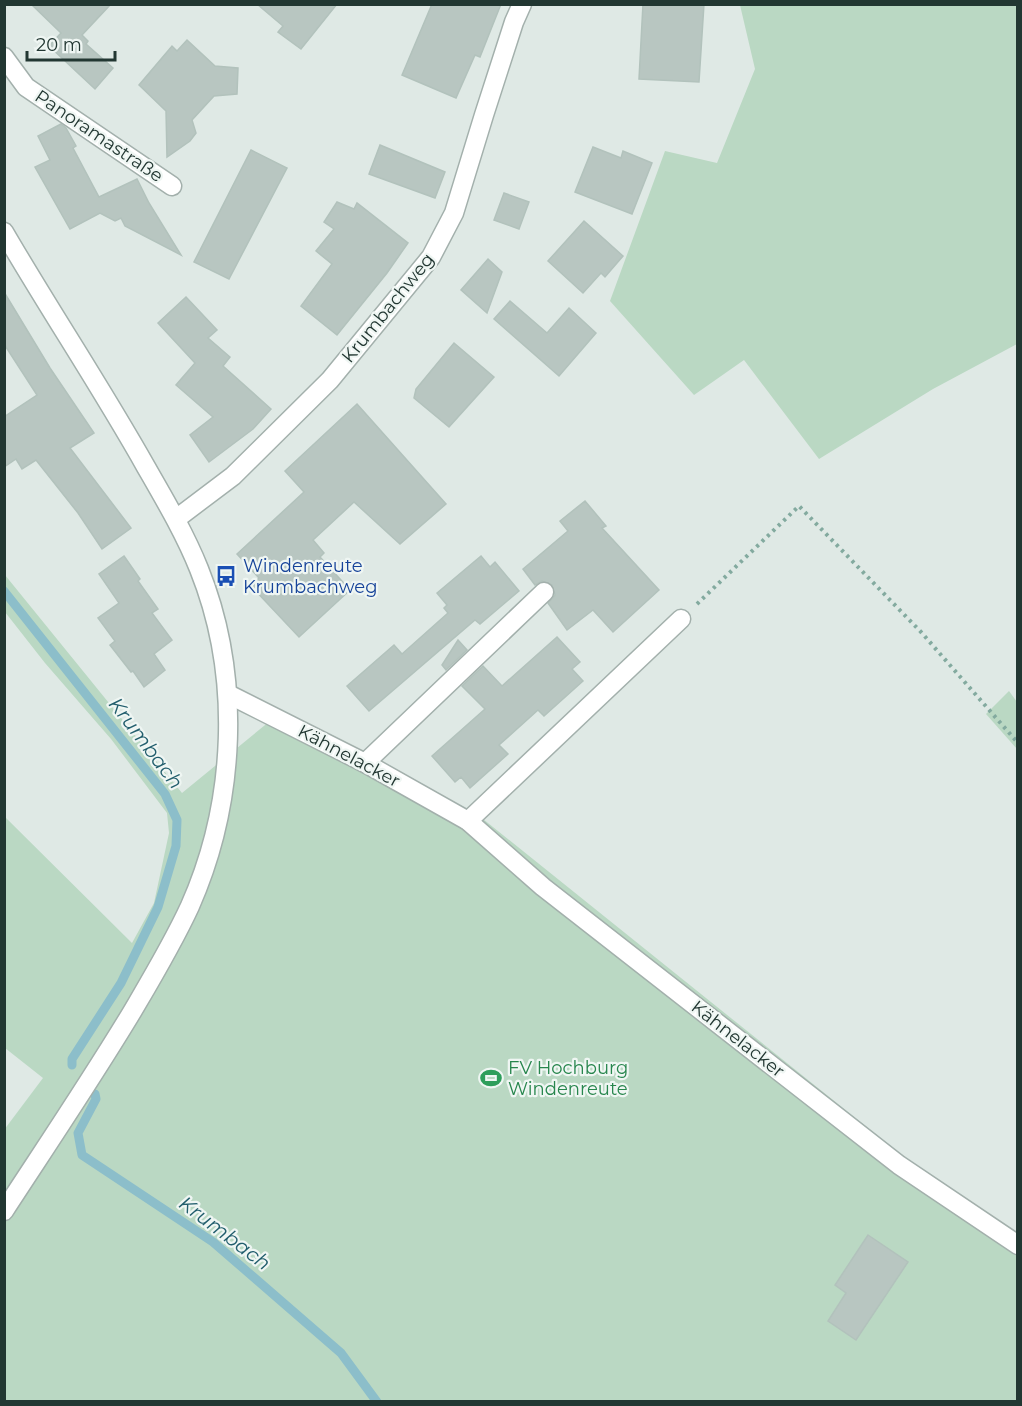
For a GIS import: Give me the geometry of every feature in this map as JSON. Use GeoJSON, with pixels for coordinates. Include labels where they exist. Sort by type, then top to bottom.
{"type":"FeatureCollection","features":[{"type":"Feature","properties":{"kind":"street","name":"Krumbachweg"},"geometry":{"type":"LineString","coordinates":[[176,519],[233,476],[330,380],[431,257],[454,213],[514,22],[522,4]]}},
{"type":"Feature","properties":{"kind":"street","name":"Panoramastraße"},"geometry":{"type":"LineString","coordinates":[[4,57],[26,87],[172,186]]}},
{"type":"Feature","properties":{"kind":"street"},"geometry":{"type":"LineString","coordinates":[[4,232],[176,519],[200,571],[209,601],[224,657],[228,694],[222,796],[210,848],[190,905],[161,963],[108,1053],[4,1211]]}},
{"type":"Feature","properties":{"kind":"street"},"geometry":{"type":"LineString","coordinates":[[365,763],[544,592]]}},
{"type":"Feature","properties":{"kind":"street"},"geometry":{"type":"LineString","coordinates":[[468,821],[681,619]]}},
{"type":"Feature","properties":{"kind":"street","name":"Kähnelacker"},"geometry":{"type":"LineString","coordinates":[[228,694],[365,763],[468,821],[543,887],[899,1165],[1017,1245]]}},
{"type":"Feature","properties":{"kind":"path"},"geometry":{"type":"LineString","coordinates":[[681,619],[799,506],[921,632],[1017,743]]}},
{"type":"Feature","properties":{"kind":"green space"},"geometry":{"type":"Polygon","coordinates":[[[740,5],[1017,5],[1017,344],[933,389],[819,459],[744,360],[694,395],[610,301],[665,151],[717,163],[755,69],[740,5]]]}},
{"type":"Feature","properties":{"kind":"green space"},"geometry":{"type":"Polygon","coordinates":[[[5,575],[182,793],[270,721],[483,819],[904,1157],[1017,1235],[1017,1401],[5,1401],[4,1130],[43,1078],[5,1048],[5,817],[132,943],[154,903],[169,833],[167,813],[111,739],[45,663],[5,612],[5,575]]]}},
{"type":"Feature","properties":{"kind":"green space"},"geometry":{"type":"Polygon","coordinates":[[[1009,691],[1017,702],[1017,749],[986,714],[1009,691]]]}},
{"type":"Feature","properties":{"kind":"building"},"geometry":{"type":"Polygon","coordinates":[[[31,4],[111,4],[82,35],[88,41],[86,44],[113,68],[95,89],[49,46],[61,33],[31,4]]]}},
{"type":"Feature","properties":{"kind":"building"},"geometry":{"type":"Polygon","coordinates":[[[257,4],[337,4],[301,49],[278,32],[283,26],[257,4]]]}},
{"type":"Feature","properties":{"kind":"building"},"geometry":{"type":"Polygon","coordinates":[[[432,4],[501,4],[480,57],[475,55],[456,98],[402,75],[432,4]]]}},
{"type":"Feature","properties":{"kind":"building"},"geometry":{"type":"Polygon","coordinates":[[[643,4],[704,4],[699,82],[639,79],[643,4]]]}},
{"type":"Feature","properties":{"kind":"building"},"geometry":{"type":"Polygon","coordinates":[[[187,40],[215,66],[238,68],[237,94],[214,96],[192,120],[196,133],[190,141],[167,157],[166,111],[139,85],[172,46],[177,51],[187,40]]]}},
{"type":"Feature","properties":{"kind":"building"},"geometry":{"type":"Polygon","coordinates":[[[61,124],[66,128],[76,146],[73,148],[99,197],[137,179],[181,255],[125,226],[121,218],[115,221],[100,213],[70,229],[35,167],[50,160],[38,136],[61,124]]]}},
{"type":"Feature","properties":{"kind":"building"},"geometry":{"type":"Polygon","coordinates":[[[380,145],[445,172],[435,198],[369,174],[380,145]]]}},
{"type":"Feature","properties":{"kind":"building"},"geometry":{"type":"Polygon","coordinates":[[[593,147],[621,158],[623,151],[652,163],[632,214],[575,192],[593,147]]]}},
{"type":"Feature","properties":{"kind":"building"},"geometry":{"type":"Polygon","coordinates":[[[251,150],[287,168],[229,279],[194,262],[251,150]]]}},
{"type":"Feature","properties":{"kind":"building"},"geometry":{"type":"Polygon","coordinates":[[[504,193],[529,202],[519,229],[494,220],[504,193]]]}},
{"type":"Feature","properties":{"kind":"building"},"geometry":{"type":"Polygon","coordinates":[[[337,202],[354,209],[357,203],[408,243],[337,335],[301,306],[332,264],[316,251],[334,229],[324,222],[337,202]]]}},
{"type":"Feature","properties":{"kind":"building"},"geometry":{"type":"Polygon","coordinates":[[[584,221],[623,256],[605,277],[601,273],[583,293],[548,261],[584,221]]]}},
{"type":"Feature","properties":{"kind":"building"},"geometry":{"type":"Polygon","coordinates":[[[488,259],[502,272],[487,313],[461,290],[488,259]]]}},
{"type":"Feature","properties":{"kind":"building"},"geometry":{"type":"Polygon","coordinates":[[[4,292],[50,368],[94,433],[70,448],[131,528],[102,549],[78,513],[36,460],[22,469],[16,459],[4,467],[4,417],[37,395],[4,344],[4,292]]]}},
{"type":"Feature","properties":{"kind":"building"},"geometry":{"type":"Polygon","coordinates":[[[186,297],[217,330],[208,338],[230,357],[223,366],[271,409],[253,429],[209,462],[190,435],[213,417],[176,385],[195,363],[158,323],[186,297]]]}},
{"type":"Feature","properties":{"kind":"building"},"geometry":{"type":"Polygon","coordinates":[[[510,301],[547,333],[569,308],[596,333],[559,376],[494,319],[510,301]]]}},
{"type":"Feature","properties":{"kind":"building"},"geometry":{"type":"Polygon","coordinates":[[[454,343],[494,377],[449,427],[414,398],[416,389],[454,343]]]}},
{"type":"Feature","properties":{"kind":"building"},"geometry":{"type":"Polygon","coordinates":[[[357,404],[446,504],[400,544],[354,502],[313,540],[324,553],[320,557],[350,590],[299,637],[251,586],[259,578],[237,554],[304,492],[285,471],[357,404]]]}},
{"type":"Feature","properties":{"kind":"building"},"geometry":{"type":"Polygon","coordinates":[[[585,501],[606,526],[602,528],[659,590],[613,632],[593,610],[567,630],[548,603],[555,595],[552,585],[542,581],[535,585],[523,569],[568,531],[560,521],[585,501]]]}},
{"type":"Feature","properties":{"kind":"building"},"geometry":{"type":"Polygon","coordinates":[[[124,556],[158,609],[152,613],[172,640],[154,654],[165,670],[144,687],[110,645],[115,641],[98,618],[119,603],[99,574],[124,556]]]}},
{"type":"Feature","properties":{"kind":"building"},"geometry":{"type":"Polygon","coordinates":[[[481,556],[490,567],[495,562],[519,591],[480,624],[475,620],[369,711],[347,686],[394,645],[402,654],[448,613],[444,608],[447,605],[437,593],[481,556]]]}},
{"type":"Feature","properties":{"kind":"building"},"geometry":{"type":"Polygon","coordinates":[[[557,637],[580,662],[572,669],[583,681],[544,716],[538,710],[499,745],[508,754],[470,788],[461,777],[455,782],[432,756],[485,709],[462,686],[483,666],[502,686],[557,637]]]}},
{"type":"Feature","properties":{"kind":"building"},"geometry":{"type":"Polygon","coordinates":[[[458,640],[467,650],[446,670],[442,665],[458,640]]]}},
{"type":"Feature","properties":{"kind":"building"},"geometry":{"type":"Polygon","coordinates":[[[868,1235],[908,1262],[856,1340],[828,1321],[846,1293],[835,1285],[868,1235]]]}},
{"type":"Feature","properties":{"kind":"waterway","name":"Krumbach"},"geometry":{"type":"LineString","coordinates":[[4,591],[165,794],[177,820],[176,846],[158,907],[121,983],[72,1059],[72,1065]]}},
{"type":"Feature","properties":{"kind":"waterway","name":"Krumbach"},"geometry":{"type":"LineString","coordinates":[[95,1094],[96,1099],[78,1133],[82,1155],[213,1242],[341,1353],[377,1402]]}},
{"type":"Feature","properties":{"kind":"place","name":"Windenreute Krumbachweg"},"geometry":{"type":"Point","coordinates":[226,576]}},
{"type":"Feature","properties":{"kind":"place","name":"FV Hochburg Windenreute"},"geometry":{"type":"Point","coordinates":[491,1078]}}]}
